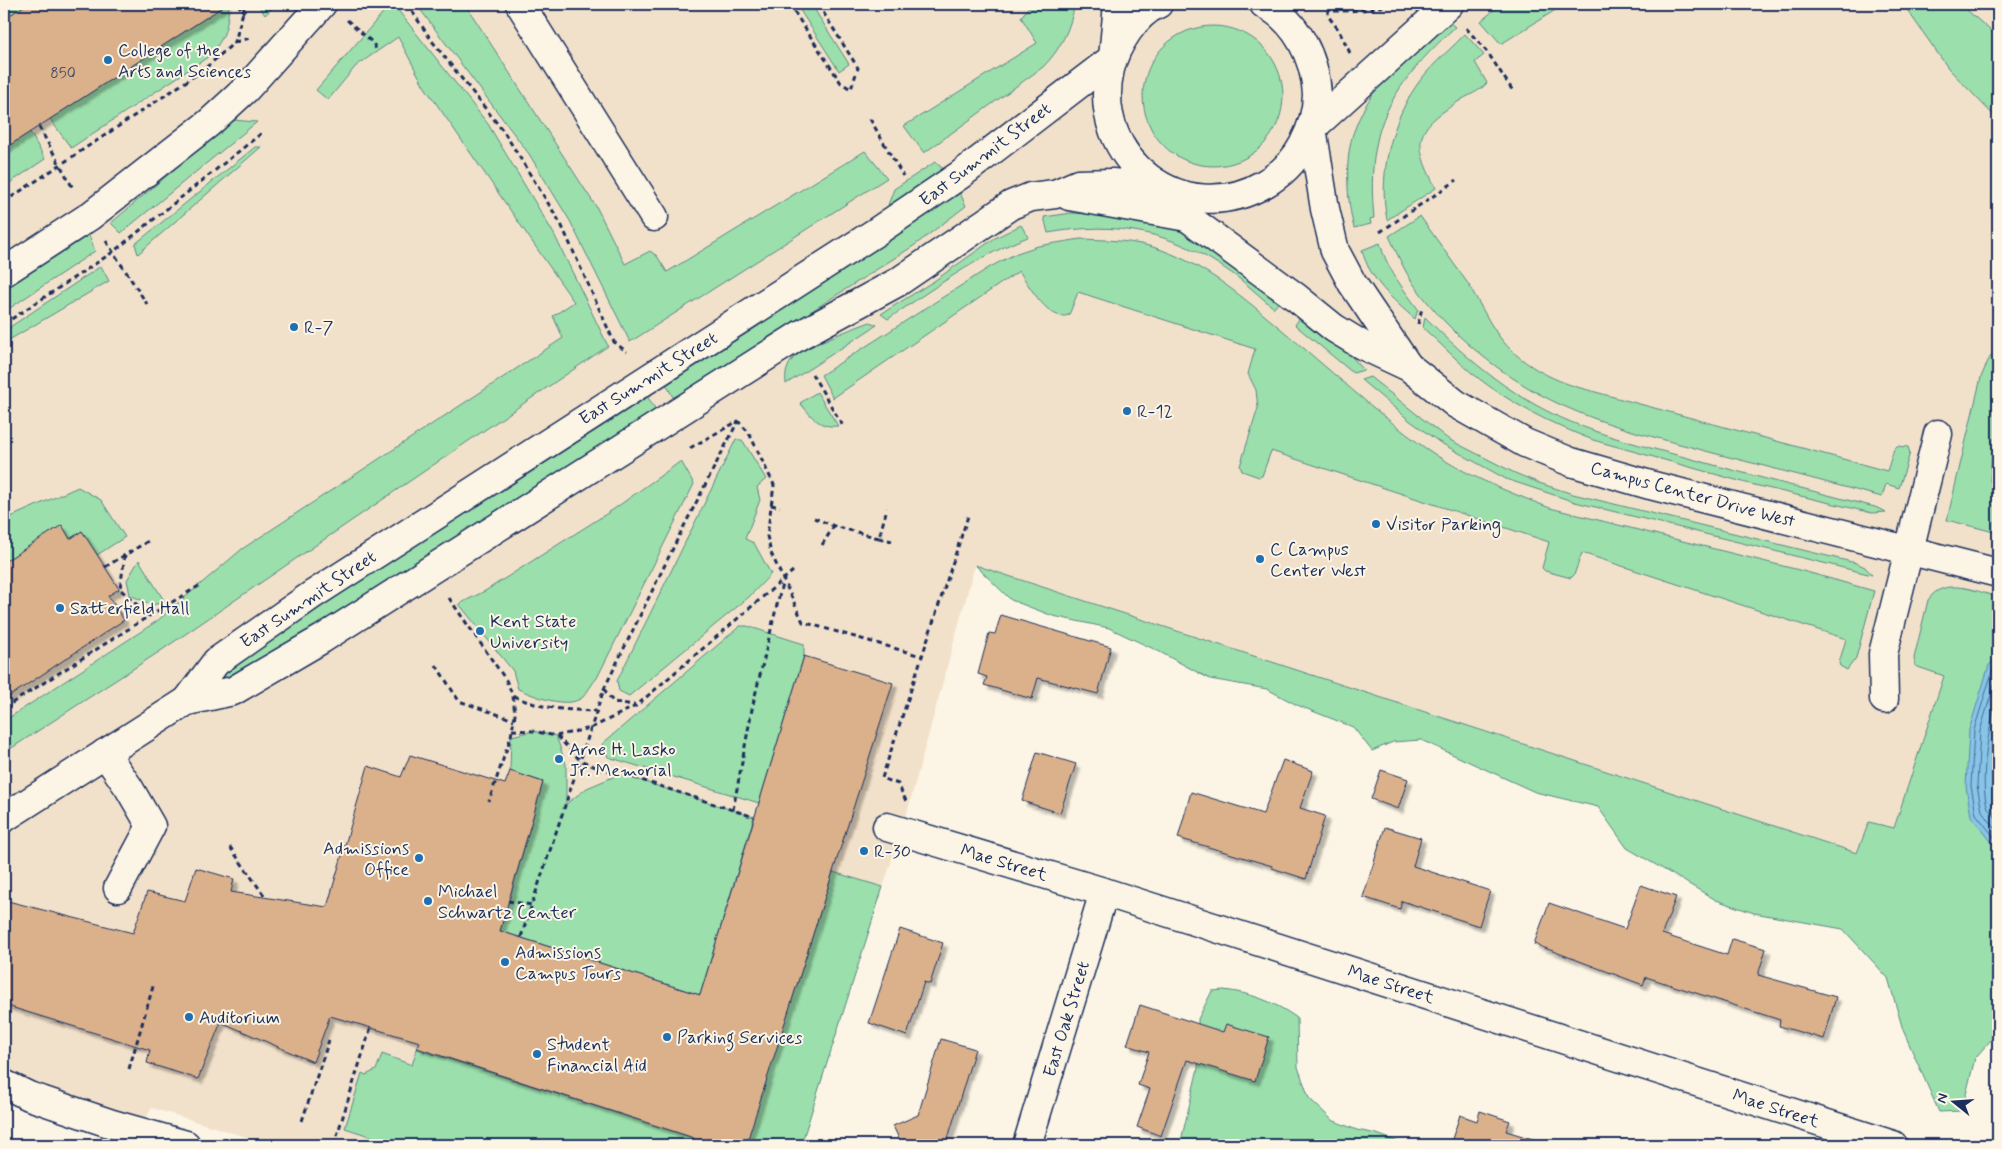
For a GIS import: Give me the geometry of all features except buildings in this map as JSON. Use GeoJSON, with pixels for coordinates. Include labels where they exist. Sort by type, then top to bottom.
{"type":"FeatureCollection","features":[{"type":"Feature","properties":{"kind":"main road"},"geometry":{"type":"LineString","coordinates":[[520,4],[654,217]]}},
{"type":"Feature","properties":{"kind":"main road"},"geometry":{"type":"LineString","coordinates":[[1118,4],[1113,58],[1107,82],[1107,108],[1113,132],[1131,161],[1142,173],[1163,188],[1187,218],[1297,298],[1334,328],[1362,345],[1409,367]]}},
{"type":"Feature","properties":{"kind":"main road"},"geometry":{"type":"LineString","coordinates":[[1113,58],[1128,29],[1152,6],[1158,4]]}},
{"type":"Feature","properties":{"kind":"main road"},"geometry":{"type":"LineString","coordinates":[[1277,5],[1298,34],[1312,63],[1317,96],[1312,128],[1325,209],[1335,251],[1352,283],[1409,367]]}},
{"type":"Feature","properties":{"kind":"main road"},"geometry":{"type":"LineString","coordinates":[[1163,188],[1191,198],[1221,199],[1250,192],[1277,177],[1298,154],[1312,128],[1448,5]]}},
{"type":"Feature","properties":{"kind":"main road"},"geometry":{"type":"LineString","coordinates":[[4,272],[90,216],[209,123],[333,11]]}},
{"type":"Feature","properties":{"kind":"main road","name":"East Summit Street"},"geometry":{"type":"LineString","coordinates":[[187,701],[216,662],[312,595],[876,232],[960,175],[1113,58]]}},
{"type":"Feature","properties":{"kind":"main road","name":"East Summit Street"},"geometry":{"type":"LineString","coordinates":[[4,818],[187,701],[233,691],[394,594],[800,335],[898,282],[1011,206],[1031,197],[1055,194],[1078,184],[1112,183],[1163,188]]}},
{"type":"Feature","properties":{"kind":"main road","name":"East Summit Street"},"geometry":{"type":"LineString","coordinates":[[1055,194],[1187,218]]}},
{"type":"Feature","properties":{"kind":"main road","name":"Campus Center Drive West"},"geometry":{"type":"LineString","coordinates":[[1409,367],[1456,404],[1489,424],[1524,443],[1571,462],[1650,485],[1998,573]]}},
{"type":"Feature","properties":{"kind":"main road"},"geometry":{"type":"LineString","coordinates":[[1884,699],[1883,654],[1938,434]]}},
{"type":"Feature","properties":{"kind":"main road"},"geometry":{"type":"LineString","coordinates":[[104,753],[129,788],[151,826],[118,888]]}},
{"type":"Feature","properties":{"kind":"main road","name":"Mae Street"},"geometry":{"type":"LineString","coordinates":[[887,827],[1104,892],[1893,1145]]}},
{"type":"Feature","properties":{"kind":"main road","name":"East Oak Street"},"geometry":{"type":"LineString","coordinates":[[1027,1145],[1104,892]]}},
{"type":"Feature","properties":{"kind":"main road"},"geometry":{"type":"LineString","coordinates":[[4,1084],[38,1100],[186,1145]]}},
{"type":"Feature","properties":{"kind":"path"},"geometry":{"type":"LineString","coordinates":[[238,4],[243,12]]}},
{"type":"Feature","properties":{"kind":"path"},"geometry":{"type":"LineString","coordinates":[[4,202],[59,163],[202,71],[235,42],[245,4]]}},
{"type":"Feature","properties":{"kind":"path"},"geometry":{"type":"LineString","coordinates":[[406,4],[432,41],[504,132],[561,224],[614,342],[627,352]]}},
{"type":"Feature","properties":{"kind":"path"},"geometry":{"type":"LineString","coordinates":[[789,4],[841,83],[852,89],[858,68],[818,4]]}},
{"type":"Feature","properties":{"kind":"path"},"geometry":{"type":"LineString","coordinates":[[1353,59],[1338,29],[1328,16],[1328,11],[1345,12],[1377,8],[1390,4]]}},
{"type":"Feature","properties":{"kind":"path"},"geometry":{"type":"LineString","coordinates":[[333,11],[373,43],[378,51]]}},
{"type":"Feature","properties":{"kind":"path"},"geometry":{"type":"LineString","coordinates":[[1464,26],[1488,53],[1513,91]]}},
{"type":"Feature","properties":{"kind":"path"},"geometry":{"type":"LineString","coordinates":[[870,118],[903,176]]}},
{"type":"Feature","properties":{"kind":"path"},"geometry":{"type":"LineString","coordinates":[[39,127],[75,192]]}},
{"type":"Feature","properties":{"kind":"path"},"geometry":{"type":"LineString","coordinates":[[4,324],[113,252],[263,132]]}},
{"type":"Feature","properties":{"kind":"path"},"geometry":{"type":"LineString","coordinates":[[1380,232],[1457,180]]}},
{"type":"Feature","properties":{"kind":"path"},"geometry":{"type":"LineString","coordinates":[[105,239],[147,304]]}},
{"type":"Feature","properties":{"kind":"path"},"geometry":{"type":"LineString","coordinates":[[1418,326],[1422,308]]}},
{"type":"Feature","properties":{"kind":"path"},"geometry":{"type":"LineString","coordinates":[[812,374],[843,426]]}},
{"type":"Feature","properties":{"kind":"path"},"geometry":{"type":"LineString","coordinates":[[690,448],[738,421]]}},
{"type":"Feature","properties":{"kind":"path"},"geometry":{"type":"LineString","coordinates":[[738,421],[749,434],[774,485],[767,536],[771,553],[803,622],[921,656]]}},
{"type":"Feature","properties":{"kind":"path"},"geometry":{"type":"LineString","coordinates":[[521,937],[604,689],[738,421]]}},
{"type":"Feature","properties":{"kind":"path"},"geometry":{"type":"LineString","coordinates":[[771,505],[780,508]]}},
{"type":"Feature","properties":{"kind":"path"},"geometry":{"type":"LineString","coordinates":[[879,538],[887,508]]}},
{"type":"Feature","properties":{"kind":"path"},"geometry":{"type":"LineString","coordinates":[[909,806],[898,784],[882,778],[968,513]]}},
{"type":"Feature","properties":{"kind":"path"},"geometry":{"type":"LineString","coordinates":[[814,518],[834,526],[892,541]]}},
{"type":"Feature","properties":{"kind":"path"},"geometry":{"type":"LineString","coordinates":[[822,545],[834,526]]}},
{"type":"Feature","properties":{"kind":"path"},"geometry":{"type":"LineString","coordinates":[[105,567],[150,540]]}},
{"type":"Feature","properties":{"kind":"path"},"geometry":{"type":"LineString","coordinates":[[125,555],[120,588],[149,616]]}},
{"type":"Feature","properties":{"kind":"path"},"geometry":{"type":"LineString","coordinates":[[512,730],[533,731],[556,736],[590,728],[636,706],[792,571]]}},
{"type":"Feature","properties":{"kind":"path"},"geometry":{"type":"LineString","coordinates":[[733,810],[753,704],[783,580]]}},
{"type":"Feature","properties":{"kind":"path"},"geometry":{"type":"LineString","coordinates":[[4,708],[202,584]]}},
{"type":"Feature","properties":{"kind":"path"},"geometry":{"type":"LineString","coordinates":[[449,598],[506,680],[513,696],[514,720],[512,730],[489,801]]}},
{"type":"Feature","properties":{"kind":"path"},"geometry":{"type":"LineString","coordinates":[[436,665],[458,701],[514,720]]}},
{"type":"Feature","properties":{"kind":"path"},"geometry":{"type":"LineString","coordinates":[[604,689],[613,702],[636,706]]}},
{"type":"Feature","properties":{"kind":"path"},"geometry":{"type":"LineString","coordinates":[[513,696],[530,704],[558,709],[596,711]]}},
{"type":"Feature","properties":{"kind":"path"},"geometry":{"type":"LineString","coordinates":[[556,736],[580,760],[600,769],[629,776],[754,817]]}},
{"type":"Feature","properties":{"kind":"path"},"geometry":{"type":"LineString","coordinates":[[230,847],[266,898]]}},
{"type":"Feature","properties":{"kind":"path"},"geometry":{"type":"LineString","coordinates":[[508,901],[532,905]]}},
{"type":"Feature","properties":{"kind":"path"},"geometry":{"type":"LineString","coordinates":[[129,1069],[154,983]]}},
{"type":"Feature","properties":{"kind":"path"},"geometry":{"type":"LineString","coordinates":[[334,1145],[370,1027]]}},
{"type":"Feature","properties":{"kind":"path"},"geometry":{"type":"LineString","coordinates":[[302,1121],[328,1040]]}},
{"type":"Feature","properties":{"kind":"shaded area","name":"Kent State University"},"geometry":{"type":"Polygon","coordinates":[[[4,4],[1998,4],[1998,897],[1857,853],[975,565],[909,806],[801,1145],[272,1145],[152,1108],[138,1131],[4,1084],[4,4]]]}},
{"type":"Feature","properties":{"kind":"green space"},"geometry":{"type":"Polygon","coordinates":[[[4,4],[27,4],[4,19],[4,4]]]}},
{"type":"Feature","properties":{"kind":"green space"},"geometry":{"type":"Polygon","coordinates":[[[204,4],[227,4],[229,6],[224,34],[208,57],[71,148],[50,119],[210,15],[204,4]]]}},
{"type":"Feature","properties":{"kind":"green space"},"geometry":{"type":"Polygon","coordinates":[[[261,4],[277,4],[265,15],[260,8],[261,4]]]}},
{"type":"Feature","properties":{"kind":"green space"},"geometry":{"type":"Polygon","coordinates":[[[416,4],[465,4],[597,208],[625,264],[650,251],[657,256],[667,272],[865,151],[887,178],[630,342],[570,221],[529,154],[416,4]]]}},
{"type":"Feature","properties":{"kind":"green space"},"geometry":{"type":"Polygon","coordinates":[[[796,4],[811,4],[849,64],[839,71],[796,4]]]}},
{"type":"Feature","properties":{"kind":"green space"},"geometry":{"type":"Polygon","coordinates":[[[1031,4],[1075,4],[1067,30],[1055,53],[1043,67],[924,153],[904,126],[1037,43],[1021,17],[1031,4]]]}},
{"type":"Feature","properties":{"kind":"green space"},"geometry":{"type":"Polygon","coordinates":[[[1501,4],[1565,4],[1501,44],[1481,21],[1501,4]]]}},
{"type":"Feature","properties":{"kind":"green space"},"geometry":{"type":"Polygon","coordinates":[[[1903,4],[1960,4],[1998,37],[1998,120],[1948,68],[1903,4]]]}},
{"type":"Feature","properties":{"kind":"green space"},"geometry":{"type":"Polygon","coordinates":[[[387,8],[397,9],[488,124],[554,234],[608,346],[162,650],[4,753],[4,721],[157,621],[242,549],[563,338],[553,316],[574,302],[424,86],[398,37],[356,66],[328,100],[316,90],[387,8]]]}},
{"type":"Feature","properties":{"kind":"green space"},"geometry":{"type":"Polygon","coordinates":[[[1447,20],[1455,27],[1405,80],[1387,111],[1380,128],[1373,164],[1374,218],[1370,219],[1371,224],[1354,228],[1348,193],[1348,166],[1351,142],[1358,121],[1374,92],[1447,20]]]}},
{"type":"Feature","properties":{"kind":"green space"},"geometry":{"type":"Polygon","coordinates":[[[1213,26],[1240,32],[1252,38],[1262,47],[1271,57],[1277,69],[1283,96],[1277,123],[1271,135],[1262,145],[1252,154],[1240,160],[1213,166],[1186,160],[1174,154],[1164,145],[1155,135],[1149,123],[1143,96],[1149,69],[1155,57],[1164,47],[1174,38],[1186,32],[1213,26]]]}},
{"type":"Feature","properties":{"kind":"green space"},"geometry":{"type":"Polygon","coordinates":[[[1465,34],[1484,55],[1475,62],[1487,83],[1479,90],[1448,108],[1428,126],[1423,135],[1421,145],[1428,171],[1436,188],[1387,220],[1384,201],[1384,181],[1391,142],[1397,122],[1415,87],[1465,34]]]}},
{"type":"Feature","properties":{"kind":"green space"},"geometry":{"type":"Polygon","coordinates":[[[232,120],[257,122],[121,233],[111,223],[232,120]]]}},
{"type":"Feature","properties":{"kind":"green space"},"geometry":{"type":"Polygon","coordinates":[[[30,132],[45,159],[4,187],[4,149],[30,132]]]}},
{"type":"Feature","properties":{"kind":"green space"},"geometry":{"type":"Polygon","coordinates":[[[255,147],[261,147],[138,254],[135,244],[255,147]]]}},
{"type":"Feature","properties":{"kind":"green space"},"geometry":{"type":"Polygon","coordinates":[[[935,162],[946,171],[922,189],[888,205],[894,189],[935,162]]]}},
{"type":"Feature","properties":{"kind":"green space"},"geometry":{"type":"Polygon","coordinates":[[[960,193],[966,206],[915,245],[674,399],[666,384],[960,193]]]}},
{"type":"Feature","properties":{"kind":"green space"},"geometry":{"type":"Polygon","coordinates":[[[1072,213],[1129,218],[1185,231],[1284,296],[1274,308],[1236,276],[1208,258],[1165,238],[1121,229],[1097,228],[1048,233],[1044,217],[1072,213]]]}},
{"type":"Feature","properties":{"kind":"green space"},"geometry":{"type":"Polygon","coordinates":[[[1420,216],[1469,285],[1492,326],[1504,342],[1512,351],[1542,373],[1577,387],[1887,471],[1894,449],[1897,446],[1908,447],[1910,453],[1899,488],[1886,484],[1882,497],[1713,453],[1598,420],[1540,394],[1500,369],[1462,339],[1429,304],[1411,280],[1389,236],[1420,216]]]}},
{"type":"Feature","properties":{"kind":"green space"},"geometry":{"type":"Polygon","coordinates":[[[1021,225],[1028,237],[973,263],[888,319],[881,314],[934,281],[995,238],[1021,225]]]}},
{"type":"Feature","properties":{"kind":"green space"},"geometry":{"type":"Polygon","coordinates":[[[89,235],[95,251],[4,312],[4,290],[89,235]]]}},
{"type":"Feature","properties":{"kind":"green space"},"geometry":{"type":"Polygon","coordinates":[[[1080,239],[1142,244],[1162,250],[1195,265],[1225,284],[1253,306],[1405,433],[1454,466],[1485,481],[1550,508],[1803,571],[1874,591],[1856,658],[1847,670],[1840,666],[1839,663],[1846,639],[1582,553],[1574,575],[1571,578],[1545,571],[1542,568],[1549,542],[1271,451],[1262,476],[1259,477],[1242,471],[1240,466],[1258,408],[1256,390],[1248,374],[1255,349],[1078,292],[1069,315],[1062,316],[1054,313],[1040,301],[1019,271],[833,398],[821,375],[990,267],[1017,253],[1038,246],[1080,239]]]}},
{"type":"Feature","properties":{"kind":"green space"},"geometry":{"type":"Polygon","coordinates":[[[1380,243],[1391,270],[1418,309],[1415,319],[1376,280],[1365,261],[1362,250],[1380,243]]]}},
{"type":"Feature","properties":{"kind":"green space"},"geometry":{"type":"Polygon","coordinates":[[[101,266],[109,281],[4,343],[4,331],[101,266]]]}},
{"type":"Feature","properties":{"kind":"green space"},"geometry":{"type":"Polygon","coordinates":[[[1303,313],[1340,344],[1364,370],[1353,373],[1295,325],[1303,313]]]}},
{"type":"Feature","properties":{"kind":"green space"},"geometry":{"type":"Polygon","coordinates":[[[1425,317],[1463,353],[1490,375],[1534,404],[1571,422],[1629,442],[1875,507],[1886,512],[1872,513],[1750,484],[1577,434],[1546,420],[1487,385],[1460,363],[1423,328],[1425,317]]]}},
{"type":"Feature","properties":{"kind":"green space"},"geometry":{"type":"Polygon","coordinates":[[[870,322],[877,325],[786,384],[787,369],[791,361],[805,350],[870,322]]]}},
{"type":"Feature","properties":{"kind":"green space"},"geometry":{"type":"Polygon","coordinates":[[[1998,344],[1998,533],[1947,520],[1981,377],[1998,344]]]}},
{"type":"Feature","properties":{"kind":"green space"},"geometry":{"type":"Polygon","coordinates":[[[1370,377],[1448,439],[1539,483],[1573,494],[1856,563],[1865,567],[1872,575],[1575,502],[1506,479],[1439,442],[1409,420],[1361,380],[1370,377]]]}},
{"type":"Feature","properties":{"kind":"green space"},"geometry":{"type":"Polygon","coordinates":[[[817,392],[838,426],[826,425],[816,420],[800,403],[817,392]]]}},
{"type":"Feature","properties":{"kind":"green space"},"geometry":{"type":"Polygon","coordinates":[[[647,396],[656,410],[365,597],[219,681],[219,676],[366,576],[647,396]]]}},
{"type":"Feature","properties":{"kind":"green space"},"geometry":{"type":"Polygon","coordinates":[[[736,439],[743,441],[766,479],[757,487],[760,500],[745,539],[754,543],[771,574],[749,597],[629,696],[619,691],[617,681],[736,439]]]}},
{"type":"Feature","properties":{"kind":"green space"},"geometry":{"type":"Polygon","coordinates":[[[681,461],[694,484],[597,678],[587,693],[577,701],[560,702],[542,698],[518,689],[513,671],[459,604],[485,591],[614,509],[681,461]]]}},
{"type":"Feature","properties":{"kind":"green space"},"geometry":{"type":"Polygon","coordinates":[[[78,487],[101,500],[125,537],[97,555],[82,531],[70,539],[62,526],[4,562],[4,520],[78,487]]]}},
{"type":"Feature","properties":{"kind":"green space"},"geometry":{"type":"Polygon","coordinates":[[[139,560],[165,602],[152,605],[130,595],[127,580],[139,560]]]}},
{"type":"Feature","properties":{"kind":"green space"},"geometry":{"type":"Polygon","coordinates":[[[975,565],[1857,853],[1869,822],[1894,828],[1944,676],[1915,666],[1914,658],[1928,600],[1942,589],[1951,587],[1970,589],[1998,597],[1998,1032],[1975,1058],[1962,1111],[1939,1112],[1903,1030],[1888,978],[1843,929],[1754,913],[1716,900],[1627,848],[1598,807],[1535,792],[1421,740],[1393,742],[1372,751],[1353,727],[1297,705],[1267,689],[1210,679],[1158,651],[1109,628],[1053,616],[1011,600],[975,565]]]}},
{"type":"Feature","properties":{"kind":"green space"},"geometry":{"type":"Polygon","coordinates":[[[740,626],[747,626],[804,644],[804,656],[759,803],[608,757],[602,744],[740,626]]]}},
{"type":"Feature","properties":{"kind":"green space"},"geometry":{"type":"Polygon","coordinates":[[[533,731],[556,736],[566,764],[566,804],[587,788],[620,774],[754,817],[700,995],[500,931],[543,782],[510,771],[511,736],[533,731]]]}},
{"type":"Feature","properties":{"kind":"green space"},"geometry":{"type":"Polygon","coordinates":[[[833,872],[883,887],[801,1145],[745,1145],[833,872]]]}},
{"type":"Feature","properties":{"kind":"green space"},"geometry":{"type":"Polygon","coordinates":[[[1224,990],[1244,993],[1262,999],[1280,1007],[1297,1018],[1298,1067],[1309,1098],[1332,1120],[1406,1145],[1180,1145],[1198,1068],[1198,1019],[1212,991],[1224,990]]]}},
{"type":"Feature","properties":{"kind":"green space"},"geometry":{"type":"Polygon","coordinates":[[[417,1049],[694,1138],[691,1145],[397,1145],[345,1128],[362,1073],[366,1075],[376,1070],[382,1054],[412,1065],[417,1049]]]}},
{"type":"Feature","properties":{"kind":"water"},"geometry":{"type":"Polygon","coordinates":[[[1998,440],[1998,494],[1990,481],[1992,452],[1998,440]]]}},
{"type":"Feature","properties":{"kind":"water"},"geometry":{"type":"Polygon","coordinates":[[[1998,657],[1998,850],[1971,816],[1966,787],[1969,730],[1989,665],[1998,657]]]}},
{"type":"Feature","properties":{"kind":"place","name":"College of the Arts and Sciences"},"geometry":{"type":"Point","coordinates":[108,60]}},
{"type":"Feature","properties":{"kind":"place","name":"R-7"},"geometry":{"type":"Point","coordinates":[294,327]}},
{"type":"Feature","properties":{"kind":"place","name":"R-12"},"geometry":{"type":"Point","coordinates":[1127,411]}},
{"type":"Feature","properties":{"kind":"place","name":"Visitor Parking"},"geometry":{"type":"Point","coordinates":[1376,524]}},
{"type":"Feature","properties":{"kind":"place","name":"C Campus Center West"},"geometry":{"type":"Point","coordinates":[1260,559]}},
{"type":"Feature","properties":{"kind":"place","name":"Satterfield Hall"},"geometry":{"type":"Point","coordinates":[60,608]}},
{"type":"Feature","properties":{"kind":"place","name":"Kent State University"},"geometry":{"type":"Point","coordinates":[480,631]}},
{"type":"Feature","properties":{"kind":"place","name":"Arne H. Lasko Jr. Memorial"},"geometry":{"type":"Point","coordinates":[559,759]}},
{"type":"Feature","properties":{"kind":"place","name":"R-30"},"geometry":{"type":"Point","coordinates":[864,851]}},
{"type":"Feature","properties":{"kind":"place","name":"Admissions Office"},"geometry":{"type":"Point","coordinates":[419,858]}},
{"type":"Feature","properties":{"kind":"place","name":"Michael Schwartz Center"},"geometry":{"type":"Point","coordinates":[428,901]}},
{"type":"Feature","properties":{"kind":"place","name":"Admissions Campus Tours"},"geometry":{"type":"Point","coordinates":[505,962]}},
{"type":"Feature","properties":{"kind":"place","name":"Auditorium"},"geometry":{"type":"Point","coordinates":[189,1017]}},
{"type":"Feature","properties":{"kind":"place","name":"Parking Services"},"geometry":{"type":"Point","coordinates":[667,1037]}},
{"type":"Feature","properties":{"kind":"place","name":"Student Financial Aid"},"geometry":{"type":"Point","coordinates":[537,1054]}}]}
